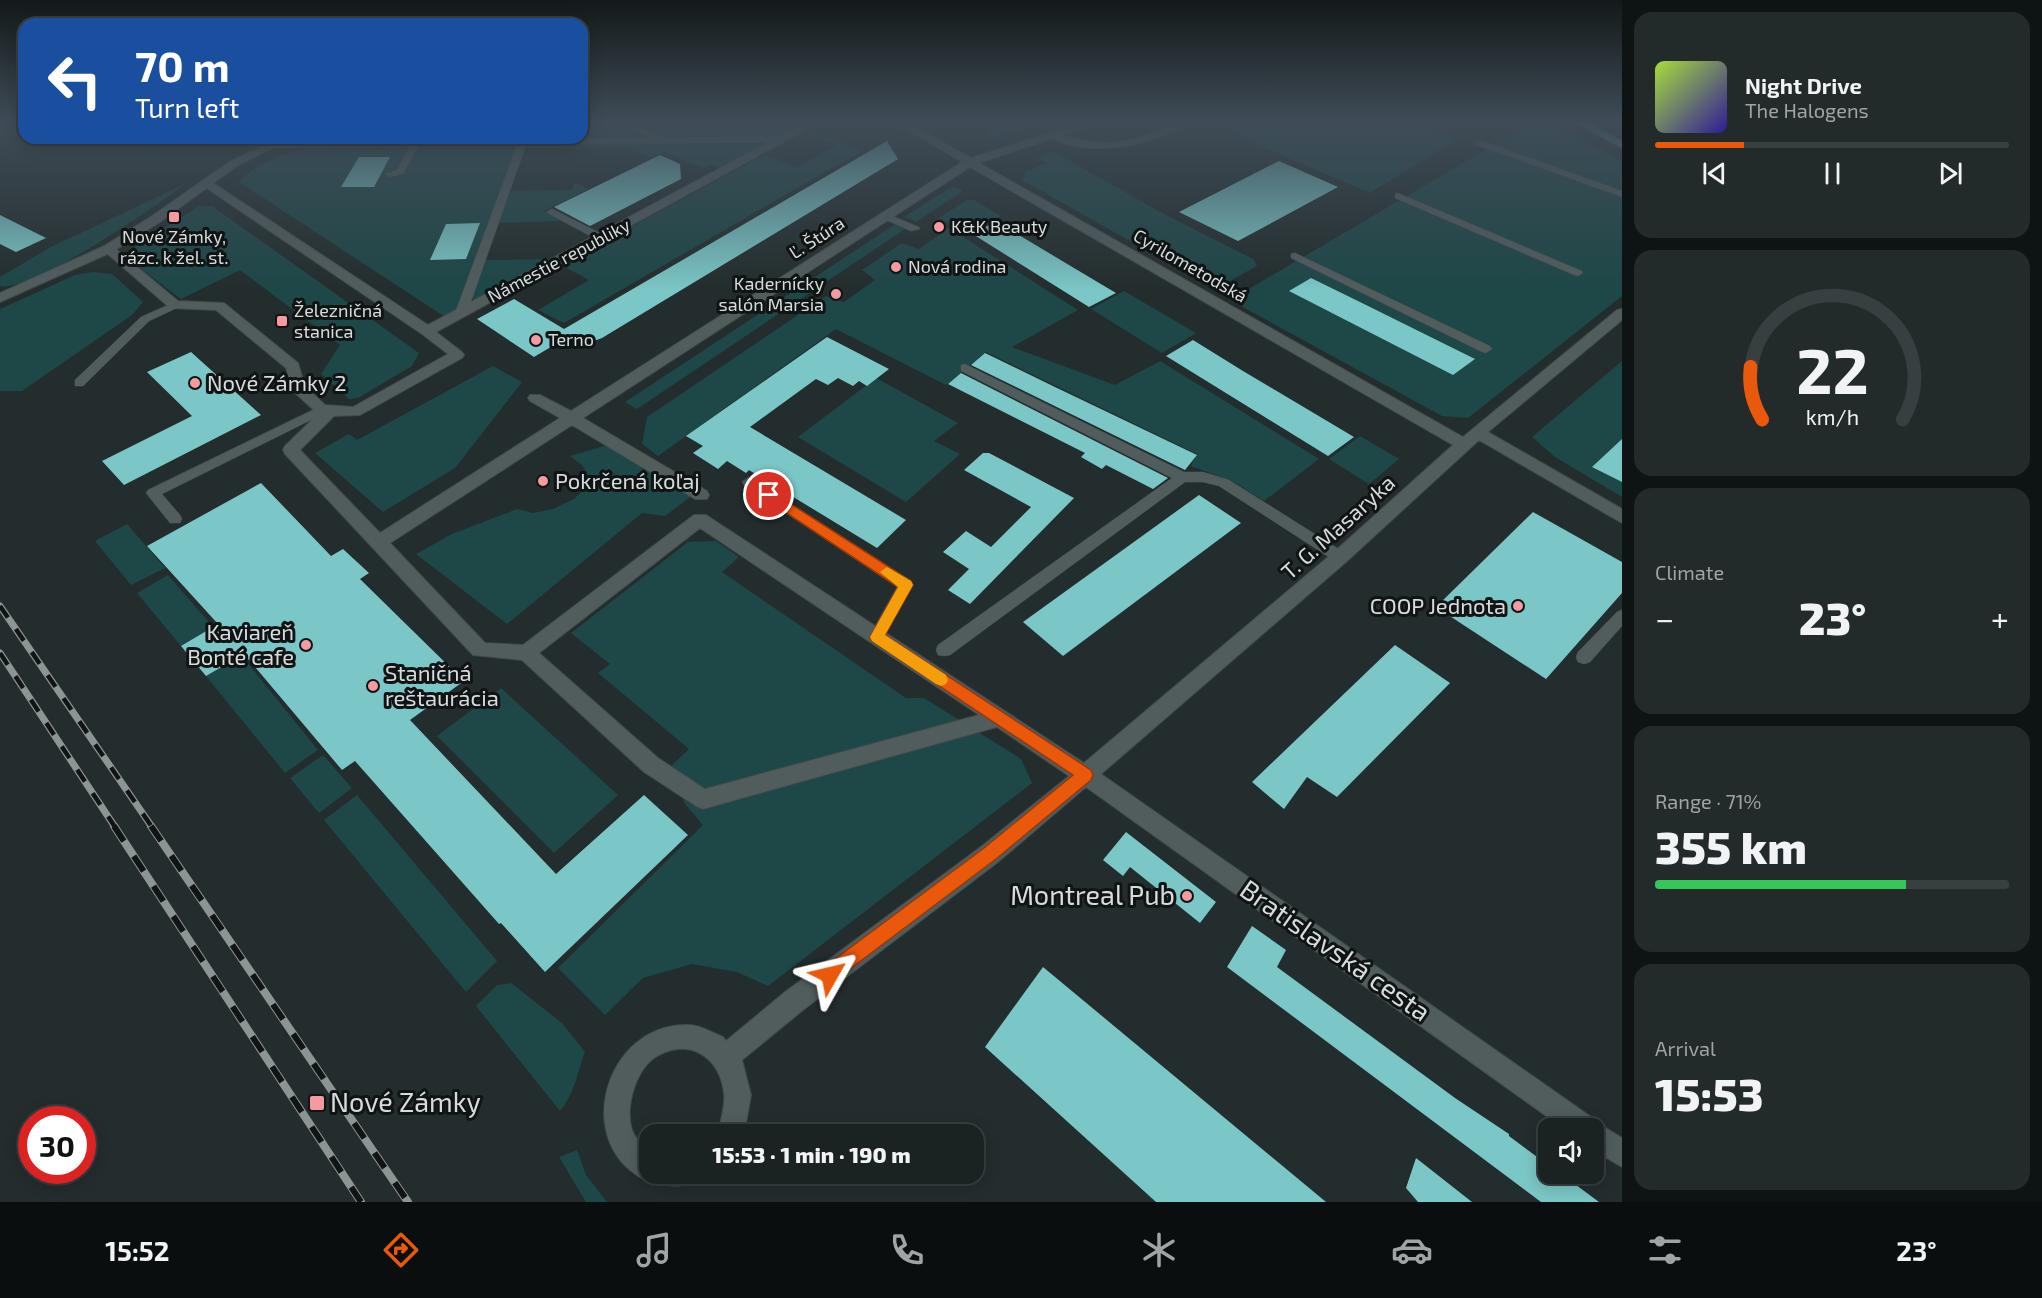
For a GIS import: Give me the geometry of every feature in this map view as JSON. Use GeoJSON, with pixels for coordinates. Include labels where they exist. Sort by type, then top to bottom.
{"type":"FeatureCollection","features":[{"type":"Feature","properties":{"kind":"street"},"geometry":{"type":"LineString","coordinates":[[0,298],[108,249],[156,219],[214,177]]}},
{"type":"Feature","properties":{"kind":"street","name":"Námestie republiky"},"geometry":{"type":"LineString","coordinates":[[427,331],[715,177]]}},
{"type":"Feature","properties":{"kind":"street","name":"Ľ. Štúra"},"geometry":{"type":"LineString","coordinates":[[571,417],[946,177]]}},
{"type":"Feature","properties":{"kind":"street","name":"Cyrilometodská"},"geometry":{"type":"LineString","coordinates":[[996,177],[1464,444]]}},
{"type":"Feature","properties":{"kind":"street"},"geometry":{"type":"LineString","coordinates":[[108,249],[175,305],[219,306],[293,366],[297,388],[325,411],[355,412],[457,356],[427,331],[206,183]]}},
{"type":"Feature","properties":{"kind":"street","name":"T. G. Masaryka"},"geometry":{"type":"LineString","coordinates":[[726,1057],[794,1001],[990,854],[1340,557],[1464,444],[1622,313]]}},
{"type":"Feature","properties":{"kind":"street"},"geometry":{"type":"LineString","coordinates":[[535,398],[701,495]]}},
{"type":"Feature","properties":{"kind":"street"},"geometry":{"type":"LineString","coordinates":[[325,411],[291,450],[480,650],[526,653],[651,765],[704,799],[999,718]]}},
{"type":"Feature","properties":{"kind":"street"},"geometry":{"type":"LineString","coordinates":[[377,543],[571,417]]}},
{"type":"Feature","properties":{"kind":"street"},"geometry":{"type":"LineString","coordinates":[[1478,433],[1622,517]]}},
{"type":"Feature","properties":{"kind":"street","name":"Bratislavská cesta"},"geometry":{"type":"LineString","coordinates":[[526,653],[700,519],[1085,775],[1571,1118]]}},
{"type":"Feature","properties":{"kind":"street"},"geometry":{"type":"LineString","coordinates":[[639,1162],[621,1140],[616,1119],[618,1091],[628,1067],[644,1049],[664,1038],[687,1035],[707,1040],[726,1057],[736,1075],[739,1090],[738,1113],[734,1124]]}},
{"type":"Feature","properties":{"kind":"street"},"geometry":{"type":"LineString","coordinates":[[1604,1142],[1622,1154]]}},
{"type":"Feature","properties":{"kind":"lane"},"geometry":{"type":"LineString","coordinates":[[461,313],[510,177]]}},
{"type":"Feature","properties":{"kind":"lane"},"geometry":{"type":"LineString","coordinates":[[1575,177],[1622,194]]}},
{"type":"Feature","properties":{"kind":"lane"},"geometry":{"type":"LineString","coordinates":[[1398,196],[1578,273]]}},
{"type":"Feature","properties":{"kind":"lane"},"geometry":{"type":"LineString","coordinates":[[552,212],[602,238]]}},
{"type":"Feature","properties":{"kind":"lane"},"geometry":{"type":"LineString","coordinates":[[885,216],[915,229]]}},
{"type":"Feature","properties":{"kind":"lane"},"geometry":{"type":"LineString","coordinates":[[1295,256],[1486,350]]}},
{"type":"Feature","properties":{"kind":"lane"},"geometry":{"type":"LineString","coordinates":[[79,383],[146,319],[175,305]]}},
{"type":"Feature","properties":{"kind":"lane"},"geometry":{"type":"LineString","coordinates":[[965,368],[1182,477],[1203,477],[1224,483],[1340,557]]}},
{"type":"Feature","properties":{"kind":"lane"},"geometry":{"type":"LineString","coordinates":[[176,519],[153,493],[325,411]]}},
{"type":"Feature","properties":{"kind":"lane"},"geometry":{"type":"LineString","coordinates":[[944,650],[1182,477]]}},
{"type":"Feature","properties":{"kind":"lane"},"geometry":{"type":"LineString","coordinates":[[749,482],[906,585],[877,637]]}},
{"type":"Feature","properties":{"kind":"lane"},"geometry":{"type":"LineString","coordinates":[[1584,657],[1622,616]]}},
{"type":"Feature","properties":{"kind":"shaded area"},"geometry":{"type":"Polygon","coordinates":[[[244,177],[505,177],[457,309],[445,317],[239,182],[244,177]]]}},
{"type":"Feature","properties":{"kind":"shaded area"},"geometry":{"type":"Polygon","coordinates":[[[723,177],[816,177],[564,323],[538,310],[589,280],[561,265],[723,177]]]}},
{"type":"Feature","properties":{"kind":"shaded area"},"geometry":{"type":"Polygon","coordinates":[[[1023,177],[1098,177],[1162,213],[1253,259],[1257,266],[1215,289],[1022,180],[1023,177]]]}},
{"type":"Feature","properties":{"kind":"shaded area"},"geometry":{"type":"Polygon","coordinates":[[[1333,177],[1396,177],[1370,193],[1333,177]]]}},
{"type":"Feature","properties":{"kind":"shaded area"},"geometry":{"type":"Polygon","coordinates":[[[1439,177],[1622,177],[1622,296],[1468,418],[1442,416],[1230,300],[1439,177]]]}},
{"type":"Feature","properties":{"kind":"shaded area"},"geometry":{"type":"Polygon","coordinates":[[[575,183],[588,189],[544,211],[561,221],[498,223],[511,191],[572,190],[575,183]]]}},
{"type":"Feature","properties":{"kind":"shaded area"},"geometry":{"type":"Polygon","coordinates":[[[185,184],[122,228],[65,263],[16,285],[0,286],[0,277],[49,248],[185,184]]]}},
{"type":"Feature","properties":{"kind":"shaded area"},"geometry":{"type":"Polygon","coordinates":[[[953,186],[963,191],[916,222],[904,217],[953,186]]]}},
{"type":"Feature","properties":{"kind":"shaded area"},"geometry":{"type":"Polygon","coordinates":[[[967,200],[974,200],[1001,216],[967,233],[939,218],[967,200]]]}},
{"type":"Feature","properties":{"kind":"shaded area"},"geometry":{"type":"Polygon","coordinates":[[[199,206],[212,206],[419,353],[412,366],[358,398],[349,399],[321,374],[340,345],[240,270],[181,299],[131,261],[131,249],[199,206]]]}},
{"type":"Feature","properties":{"kind":"shaded area"},"geometry":{"type":"Polygon","coordinates":[[[894,225],[905,229],[637,409],[625,402],[894,225]]]}},
{"type":"Feature","properties":{"kind":"shaded area"},"geometry":{"type":"Polygon","coordinates":[[[949,228],[1078,310],[1012,347],[1115,385],[1160,361],[1319,459],[1264,501],[1234,482],[1191,466],[1197,454],[986,352],[946,385],[836,329],[658,456],[642,444],[647,417],[826,296],[844,302],[875,280],[862,270],[902,243],[919,249],[949,228]]]}},
{"type":"Feature","properties":{"kind":"shaded area"},"geometry":{"type":"Polygon","coordinates":[[[553,259],[476,300],[471,299],[486,260],[553,259]]]}},
{"type":"Feature","properties":{"kind":"shaded area"},"geometry":{"type":"Polygon","coordinates":[[[93,272],[112,274],[143,302],[132,315],[22,391],[0,391],[0,309],[75,275],[93,272]]]}},
{"type":"Feature","properties":{"kind":"shaded area"},"geometry":{"type":"Polygon","coordinates":[[[1124,291],[1196,333],[1162,353],[1091,309],[1124,291]]]}},
{"type":"Feature","properties":{"kind":"shaded area"},"geometry":{"type":"Polygon","coordinates":[[[1622,361],[1622,497],[1555,457],[1532,437],[1622,361]]]}},
{"type":"Feature","properties":{"kind":"shaded area"},"geometry":{"type":"Polygon","coordinates":[[[493,366],[522,382],[455,468],[383,512],[315,453],[349,434],[357,440],[493,366]]]}},
{"type":"Feature","properties":{"kind":"shaded area"},"geometry":{"type":"Polygon","coordinates":[[[876,378],[958,423],[934,441],[960,454],[906,502],[798,437],[876,378]]]}},
{"type":"Feature","properties":{"kind":"shaded area"},"geometry":{"type":"Polygon","coordinates":[[[1360,436],[1399,459],[1369,484],[1329,459],[1360,436]]]}},
{"type":"Feature","properties":{"kind":"shaded area"},"geometry":{"type":"Polygon","coordinates":[[[611,444],[693,495],[665,516],[642,513],[507,624],[416,554],[452,534],[517,509],[533,513],[553,509],[574,499],[583,490],[588,476],[583,466],[570,456],[611,444]]]}},
{"type":"Feature","properties":{"kind":"shaded area"},"geometry":{"type":"Polygon","coordinates":[[[127,524],[165,568],[131,585],[95,541],[127,524]]]}},
{"type":"Feature","properties":{"kind":"shaded area"},"geometry":{"type":"Polygon","coordinates":[[[716,541],[739,557],[722,572],[906,698],[924,698],[1021,759],[1032,783],[768,986],[737,972],[692,964],[643,978],[605,1015],[558,968],[703,825],[685,804],[671,766],[689,749],[598,673],[610,664],[571,633],[688,542],[716,541]]]}},
{"type":"Feature","properties":{"kind":"shaded area"},"geometry":{"type":"Polygon","coordinates":[[[168,575],[213,627],[181,646],[137,593],[168,575]]]}},
{"type":"Feature","properties":{"kind":"shaded area"},"geometry":{"type":"Polygon","coordinates":[[[241,655],[318,750],[285,773],[206,676],[241,655]]]}},
{"type":"Feature","properties":{"kind":"shaded area"},"geometry":{"type":"Polygon","coordinates":[[[501,688],[618,795],[554,853],[437,736],[501,688]]]}},
{"type":"Feature","properties":{"kind":"shaded area"},"geometry":{"type":"Polygon","coordinates":[[[323,755],[352,788],[319,813],[290,778],[323,755]]]}},
{"type":"Feature","properties":{"kind":"shaded area"},"geometry":{"type":"Polygon","coordinates":[[[357,795],[497,961],[466,992],[324,820],[357,795]]]}},
{"type":"Feature","properties":{"kind":"shaded area"},"geometry":{"type":"Polygon","coordinates":[[[511,983],[562,1023],[585,1052],[572,1090],[560,1111],[476,1006],[497,985],[511,983]]]}},
{"type":"Feature","properties":{"kind":"shaded area"},"geometry":{"type":"Polygon","coordinates":[[[577,1150],[586,1175],[607,1202],[586,1202],[559,1157],[577,1150]]]}},
{"type":"Feature","properties":{"kind":"building"},"geometry":{"type":"Polygon","coordinates":[[[347,177],[379,177],[374,187],[341,187],[347,177]]]}},
{"type":"Feature","properties":{"kind":"building"},"geometry":{"type":"Polygon","coordinates":[[[615,177],[681,177],[590,226],[554,207],[615,177]]]}},
{"type":"Feature","properties":{"kind":"building"},"geometry":{"type":"Polygon","coordinates":[[[825,177],[868,177],[602,338],[586,344],[571,335],[534,357],[477,319],[514,299],[564,329],[825,177]]]}},
{"type":"Feature","properties":{"kind":"building"},"geometry":{"type":"Polygon","coordinates":[[[1247,177],[1316,177],[1338,187],[1238,241],[1179,212],[1247,177]]]}},
{"type":"Feature","properties":{"kind":"building"},"geometry":{"type":"Polygon","coordinates":[[[0,215],[46,238],[16,252],[0,244],[0,215]]]}},
{"type":"Feature","properties":{"kind":"building"},"geometry":{"type":"Polygon","coordinates":[[[997,222],[1116,293],[1089,307],[971,233],[997,222]]]}},
{"type":"Feature","properties":{"kind":"building"},"geometry":{"type":"Polygon","coordinates":[[[480,223],[466,259],[430,260],[446,224],[480,223]]]}},
{"type":"Feature","properties":{"kind":"building"},"geometry":{"type":"Polygon","coordinates":[[[1311,278],[1475,359],[1453,375],[1289,291],[1311,278]]]}},
{"type":"Feature","properties":{"kind":"building"},"geometry":{"type":"Polygon","coordinates":[[[827,337],[889,369],[867,386],[859,381],[853,386],[838,378],[828,385],[816,379],[750,427],[906,520],[877,548],[749,470],[746,473],[727,461],[718,469],[693,453],[703,446],[686,436],[827,337]]]}},
{"type":"Feature","properties":{"kind":"building"},"geometry":{"type":"Polygon","coordinates":[[[1193,340],[1354,437],[1328,456],[1166,356],[1193,340]]]}},
{"type":"Feature","properties":{"kind":"building"},"geometry":{"type":"Polygon","coordinates":[[[191,352],[261,415],[124,485],[102,461],[192,416],[147,372],[191,352]]]}},
{"type":"Feature","properties":{"kind":"building"},"geometry":{"type":"Polygon","coordinates":[[[985,353],[1197,455],[1185,470],[971,365],[985,353]]]}},
{"type":"Feature","properties":{"kind":"building"},"geometry":{"type":"Polygon","coordinates":[[[961,373],[1168,478],[1153,489],[1106,465],[1102,469],[1081,457],[1085,453],[948,384],[961,373]]]}},
{"type":"Feature","properties":{"kind":"building"},"geometry":{"type":"Polygon","coordinates":[[[1622,439],[1622,482],[1592,467],[1622,439]]]}},
{"type":"Feature","properties":{"kind":"building"},"geometry":{"type":"Polygon","coordinates":[[[983,453],[989,453],[1074,498],[970,604],[948,590],[969,569],[943,552],[966,531],[991,547],[1031,507],[964,470],[983,453]]]}},
{"type":"Feature","properties":{"kind":"building"},"geometry":{"type":"Polygon","coordinates":[[[261,483],[331,556],[343,549],[369,573],[360,579],[464,681],[410,720],[556,874],[644,795],[688,835],[545,972],[501,923],[499,924],[355,761],[342,770],[244,654],[206,676],[181,646],[218,624],[147,546],[261,483]]]}},
{"type":"Feature","properties":{"kind":"building"},"geometry":{"type":"Polygon","coordinates":[[[1199,495],[1241,523],[1063,656],[1023,622],[1199,495]]]}},
{"type":"Feature","properties":{"kind":"building"},"geometry":{"type":"Polygon","coordinates":[[[1533,512],[1622,562],[1622,593],[1546,679],[1436,607],[1533,512]]]}},
{"type":"Feature","properties":{"kind":"building"},"geometry":{"type":"Polygon","coordinates":[[[1395,645],[1450,683],[1337,797],[1307,777],[1284,809],[1252,782],[1395,645]]]}},
{"type":"Feature","properties":{"kind":"building"},"geometry":{"type":"Polygon","coordinates":[[[1126,832],[1216,902],[1200,923],[1130,867],[1123,876],[1103,860],[1126,832]]]}},
{"type":"Feature","properties":{"kind":"building"},"geometry":{"type":"Polygon","coordinates":[[[1252,926],[1286,950],[1277,967],[1455,1098],[1509,1134],[1538,1158],[1538,1184],[1575,1184],[1599,1202],[1541,1202],[1227,967],[1252,926]]]}},
{"type":"Feature","properties":{"kind":"building"},"geometry":{"type":"Polygon","coordinates":[[[1043,967],[1326,1202],[1156,1202],[985,1047],[1043,967]]]}},
{"type":"Feature","properties":{"kind":"building"},"geometry":{"type":"Polygon","coordinates":[[[1416,1158],[1472,1202],[1418,1202],[1406,1188],[1416,1158]]]}},
{"type":"Feature","properties":{"kind":"railway"},"geometry":{"type":"LineString","coordinates":[[0,606],[152,827]]}},
{"type":"Feature","properties":{"kind":"railway"},"geometry":{"type":"LineString","coordinates":[[0,653],[115,827]]}},
{"type":"Feature","properties":{"kind":"railway"},"geometry":{"type":"LineString","coordinates":[[114,826],[361,1202]]}},
{"type":"Feature","properties":{"kind":"railway"},"geometry":{"type":"LineString","coordinates":[[151,826],[408,1202]]}},
{"type":"Feature","properties":{"kind":"slow traffic"},"geometry":{"type":"LineString","coordinates":[[887,572],[906,585],[877,637],[941,680]]}},
{"type":"Feature","properties":{"kind":"place","name":"Nové Zámky, rázc. k žel. st."},"geometry":{"type":"Point","coordinates":[174,217]}},
{"type":"Feature","properties":{"kind":"place","name":"K&K Beauty"},"geometry":{"type":"Point","coordinates":[939,227]}},
{"type":"Feature","properties":{"kind":"place","name":"Nová rodina"},"geometry":{"type":"Point","coordinates":[896,267]}},
{"type":"Feature","properties":{"kind":"place","name":"Kadernícky salón Marsia"},"geometry":{"type":"Point","coordinates":[836,294]}},
{"type":"Feature","properties":{"kind":"place","name":"Železničná stanica"},"geometry":{"type":"Point","coordinates":[282,321]}},
{"type":"Feature","properties":{"kind":"place","name":"Terno"},"geometry":{"type":"Point","coordinates":[536,340]}},
{"type":"Feature","properties":{"kind":"place","name":"Nové Zámky 2"},"geometry":{"type":"Point","coordinates":[195,383]}},
{"type":"Feature","properties":{"kind":"place","name":"Pokrčená koľaj"},"geometry":{"type":"Point","coordinates":[543,481]}},
{"type":"Feature","properties":{"kind":"place","name":"COOP Jednota"},"geometry":{"type":"Point","coordinates":[1518,606]}},
{"type":"Feature","properties":{"kind":"place","name":"Kaviareň Bonté cafe"},"geometry":{"type":"Point","coordinates":[306,645]}},
{"type":"Feature","properties":{"kind":"place","name":"Staničná reštaurácia"},"geometry":{"type":"Point","coordinates":[373,686]}},
{"type":"Feature","properties":{"kind":"place","name":"Montreal Pub"},"geometry":{"type":"Point","coordinates":[1187,896]}},
{"type":"Feature","properties":{"kind":"place","name":"Nové Zámky"},"geometry":{"type":"Point","coordinates":[317,1103]}},
{"type":"Feature","properties":{"kind":"route"},"geometry":{"type":"LineString","coordinates":[[769,495],[906,585],[877,637],[1085,775],[990,854],[830,975]]}}]}
